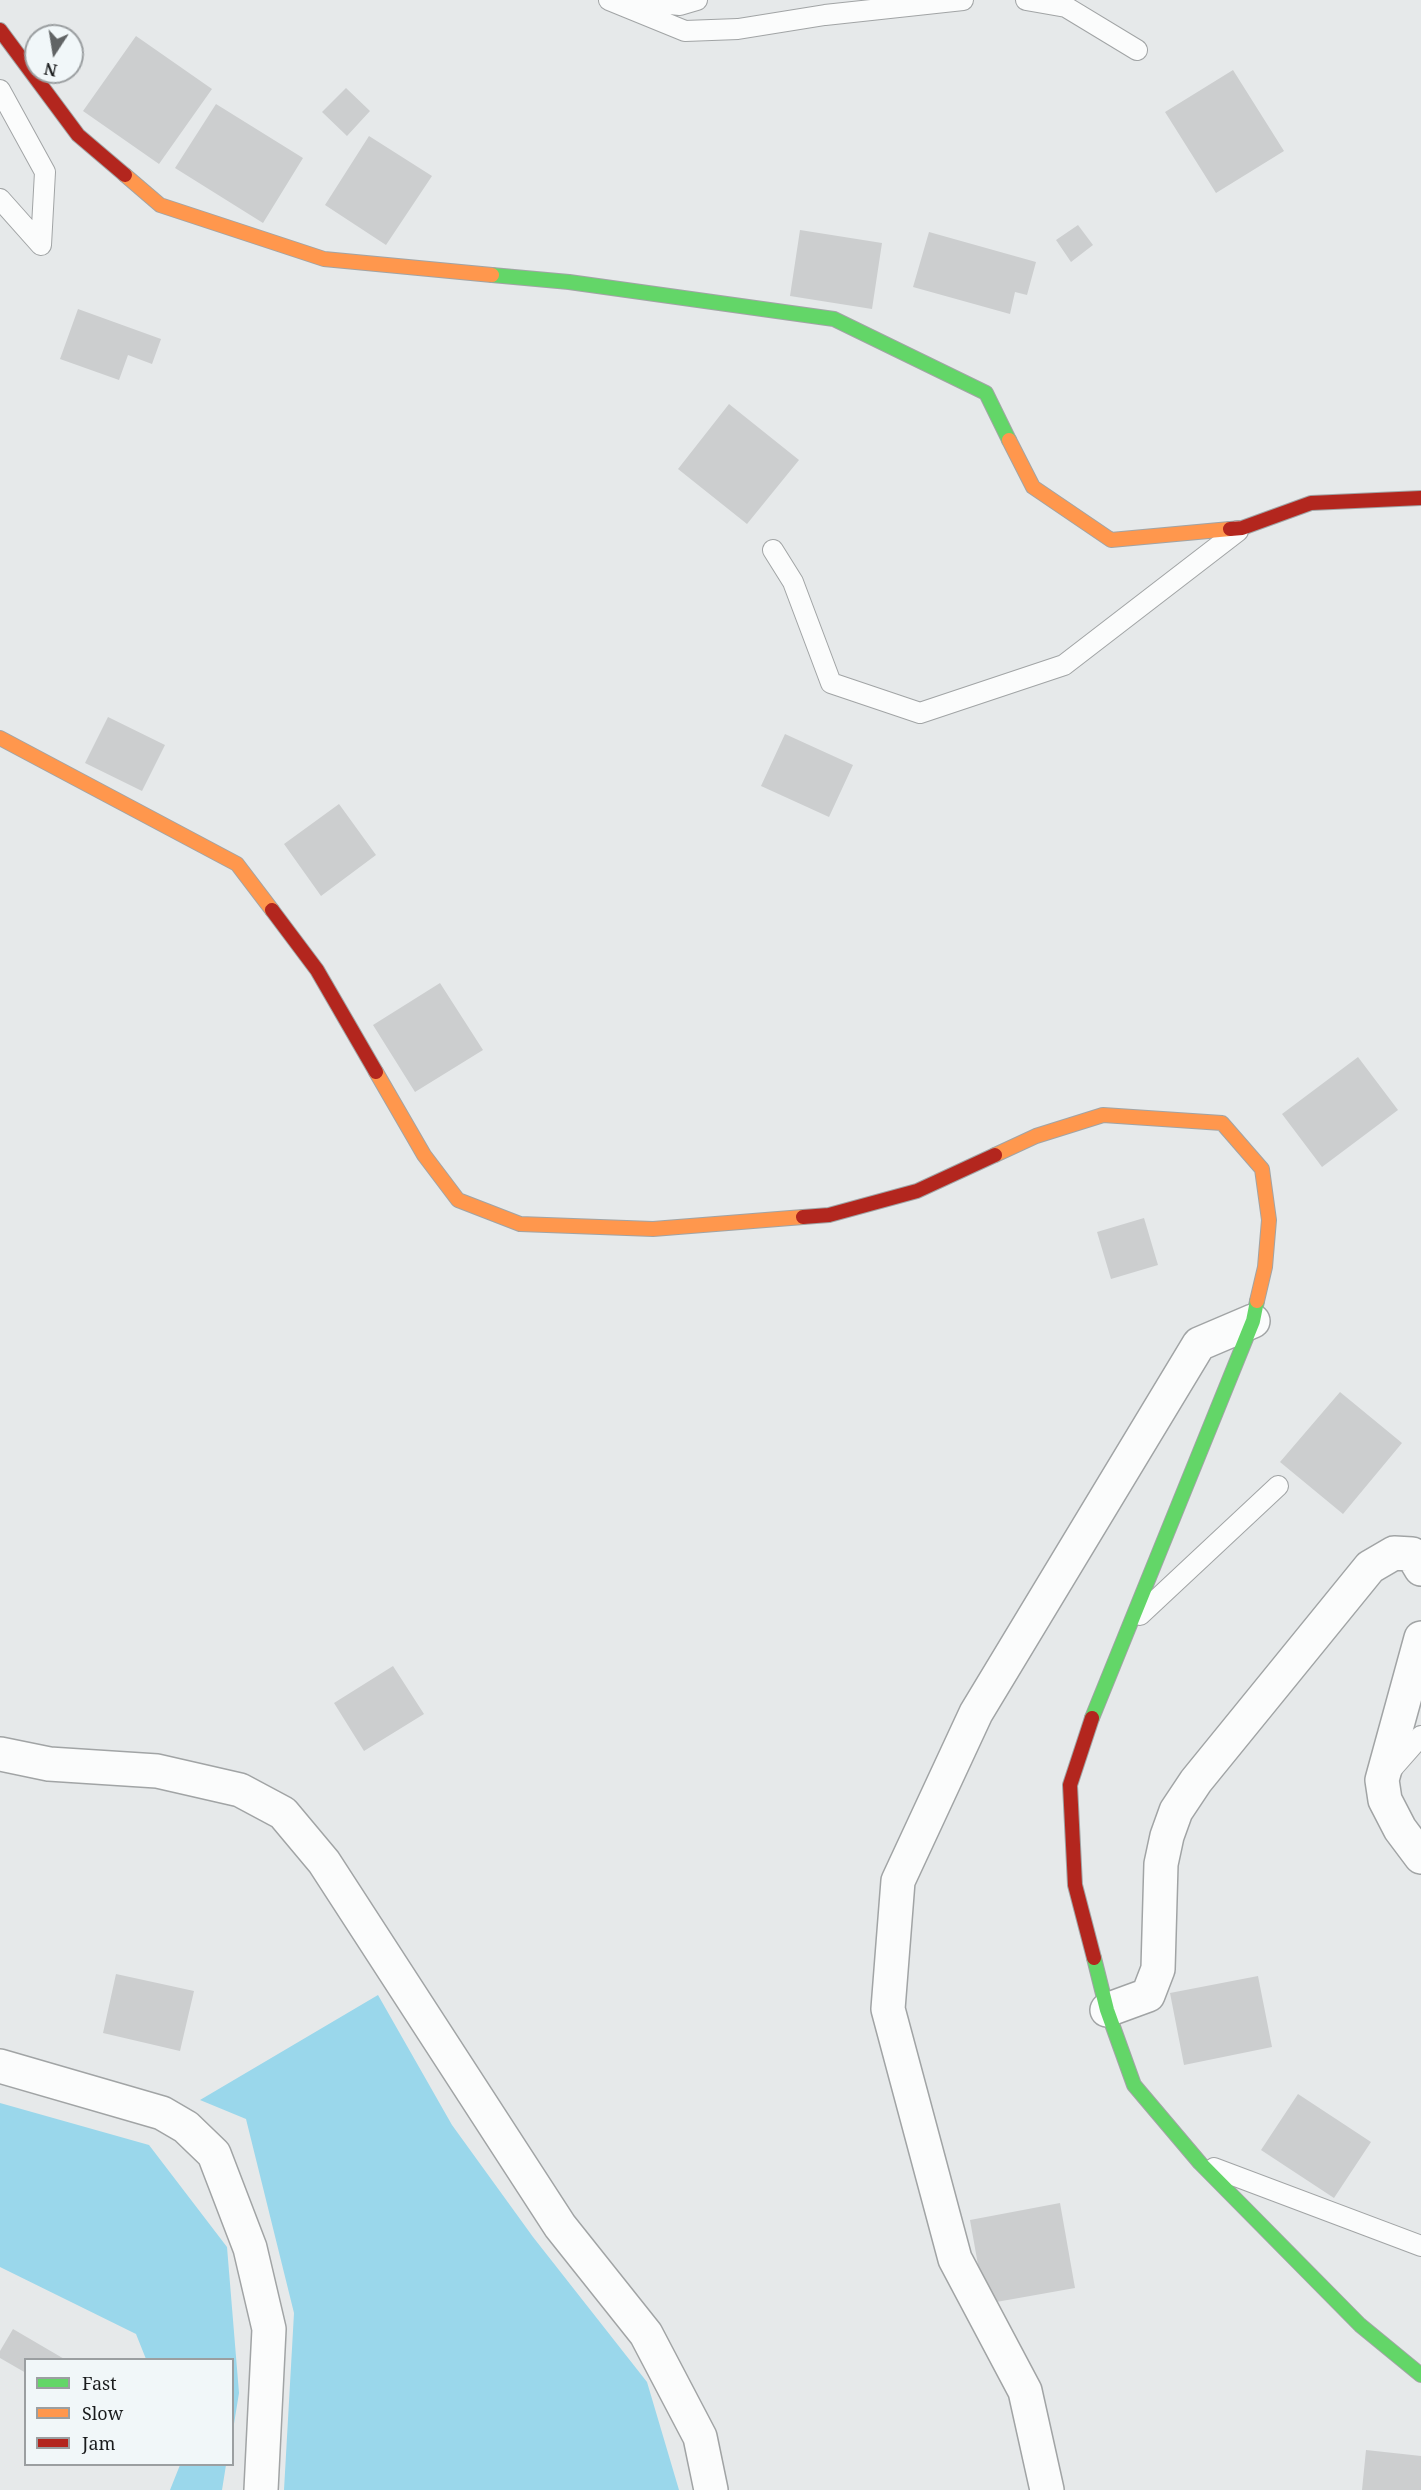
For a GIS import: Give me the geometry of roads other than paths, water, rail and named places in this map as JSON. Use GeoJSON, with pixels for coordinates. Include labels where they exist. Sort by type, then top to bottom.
{"type":"FeatureCollection","features":[{"type":"Feature","properties":{"kind":"street"},"geometry":{"type":"LineString","coordinates":[[0,30],[78,135],[160,205],[324,259],[569,282],[834,319],[986,393],[1033,487],[1111,540],[1242,528],[1311,503],[1421,498]]}},
{"type":"Feature","properties":{"kind":"street"},"geometry":{"type":"LineString","coordinates":[[0,738],[237,864],[317,970],[424,1155],[458,1200],[520,1224],[653,1229],[829,1215],[917,1191],[1036,1136],[1103,1115],[1222,1123],[1262,1169],[1269,1220],[1265,1267],[1253,1321],[1101,1693],[1070,1785],[1075,1885],[1107,2010],[1134,2085],[1200,2163],[1360,2325],[1421,2375]]}},
{"type":"Feature","properties":{"kind":"street"},"geometry":{"type":"LineString","coordinates":[[1047,2490],[1025,2391],[955,2259],[888,2009],[898,1881],[976,1713],[1198,1344],[1253,1321]]}},
{"type":"Feature","properties":{"kind":"street"},"geometry":{"type":"LineString","coordinates":[[1107,2010],[1148,1995],[1158,1969],[1161,1864],[1176,1810],[1196,1781],[1370,1568],[1394,1552],[1418,1556]]}},
{"type":"Feature","properties":{"kind":"street"},"geometry":{"type":"LineString","coordinates":[[1421,1638],[1382,1780],[1385,1800],[1400,1829],[1421,1857]]}},
{"type":"Feature","properties":{"kind":"street"},"geometry":{"type":"LineString","coordinates":[[0,1754],[49,1764],[157,1771],[240,1790],[283,1813],[324,1862],[560,2226],[646,2334],[699,2437],[711,2490]]}},
{"type":"Feature","properties":{"kind":"street"},"geometry":{"type":"LineString","coordinates":[[0,2066],[162,2113],[186,2127],[214,2154],[250,2247],[269,2329],[261,2490]]}},
{"type":"Feature","properties":{"kind":"lane"},"geometry":{"type":"LineString","coordinates":[[609,0],[685,31],[738,29],[825,15],[963,0]]}},
{"type":"Feature","properties":{"kind":"lane"},"geometry":{"type":"LineString","coordinates":[[630,0],[680,5],[697,0]]}},
{"type":"Feature","properties":{"kind":"lane"},"geometry":{"type":"LineString","coordinates":[[1026,0],[1066,7],[1137,50]]}},
{"type":"Feature","properties":{"kind":"lane"},"geometry":{"type":"LineString","coordinates":[[0,90],[45,172],[41,244],[0,199]]}},
{"type":"Feature","properties":{"kind":"lane"},"geometry":{"type":"LineString","coordinates":[[773,550],[793,582],[831,684],[920,713],[1064,665],[1242,528]]}},
{"type":"Feature","properties":{"kind":"lane"},"geometry":{"type":"LineString","coordinates":[[1129,1624],[1278,1486]]}},
{"type":"Feature","properties":{"kind":"lane"},"geometry":{"type":"LineString","coordinates":[[1382,1780],[1421,1736]]}},
{"type":"Feature","properties":{"kind":"lane"},"geometry":{"type":"LineString","coordinates":[[1200,2163],[1421,2246]]}}]}
